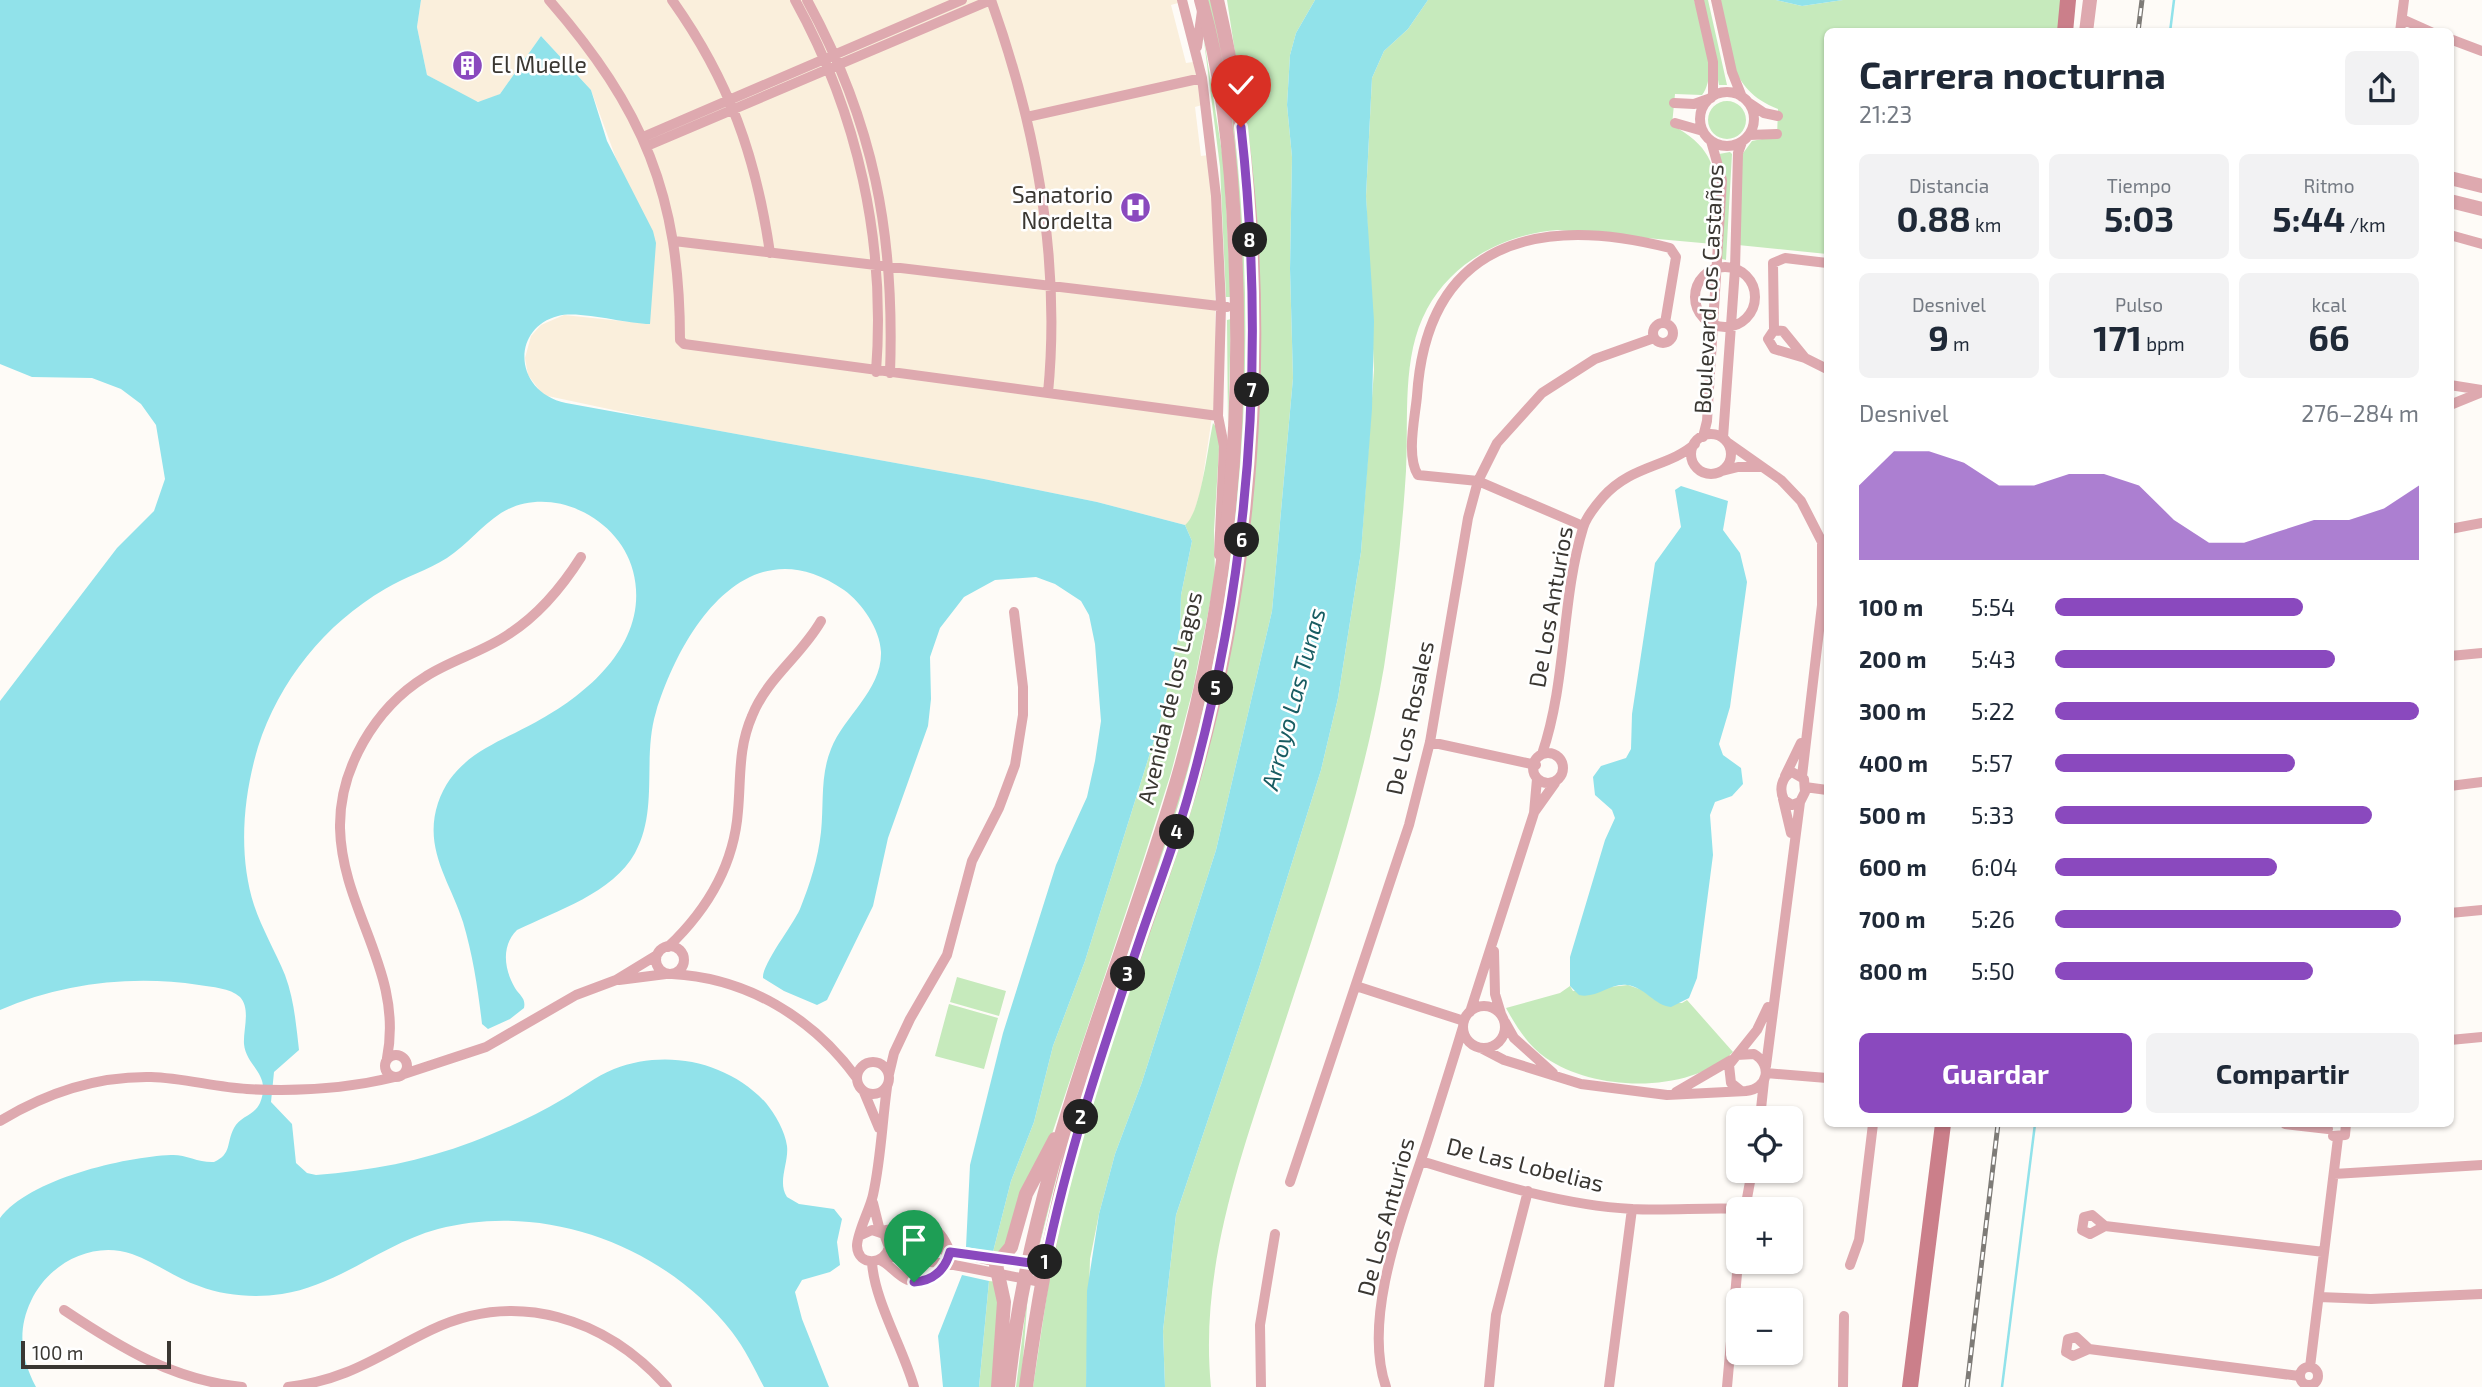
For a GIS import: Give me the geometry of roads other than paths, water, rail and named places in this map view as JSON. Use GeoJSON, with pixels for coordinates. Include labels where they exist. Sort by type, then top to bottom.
{"type":"FeatureCollection","features":[{"type":"Feature","properties":{"kind":"main road"},"geometry":{"type":"LineString","coordinates":[[2065,28],[2068,0]]}},
{"type":"Feature","properties":{"kind":"main road"},"geometry":{"type":"LineString","coordinates":[[1910,1387],[1943,1127]]}},
{"type":"Feature","properties":{"kind":"street"},"geometry":{"type":"LineString","coordinates":[[672,0],[707,54],[732,104],[756,174],[770,253]]}},
{"type":"Feature","properties":{"kind":"street"},"geometry":{"type":"LineString","coordinates":[[795,0],[832,61],[853,136],[877,265],[879,327],[876,372]]}},
{"type":"Feature","properties":{"kind":"street"},"geometry":{"type":"LineString","coordinates":[[807,0],[862,125],[879,191],[890,266],[890,373]]}},
{"type":"Feature","properties":{"kind":"street"},"geometry":{"type":"LineString","coordinates":[[645,142],[832,61],[962,0]]}},
{"type":"Feature","properties":{"kind":"street"},"geometry":{"type":"LineString","coordinates":[[832,61],[991,0],[1012,58],[1027,117],[1045,212],[1051,286],[1052,353],[1048,393]]}},
{"type":"Feature","properties":{"kind":"street"},"geometry":{"type":"LineString","coordinates":[[1182,0],[1202,78],[1216,196],[1221,306],[1218,416],[1224,446],[1218,534],[1220,586]]}},
{"type":"Feature","properties":{"kind":"street","name":"Avenida de los Lagos"},"geometry":{"type":"LineString","coordinates":[[1026,1387],[1041,1282],[1080,1119],[1189,793],[1226,645],[1242,542],[1253,372],[1249,198],[1241,127],[1219,0]]}},
{"type":"Feature","properties":{"kind":"street"},"geometry":{"type":"LineString","coordinates":[[1699,0],[1713,62],[1712,97],[1701,113],[1707,136]]}},
{"type":"Feature","properties":{"kind":"street"},"geometry":{"type":"LineString","coordinates":[[1716,0],[1729,62],[1754,117],[1745,138]]}},
{"type":"Feature","properties":{"kind":"street"},"geometry":{"type":"LineString","coordinates":[[2086,28],[2090,0]]}},
{"type":"Feature","properties":{"kind":"street"},"geometry":{"type":"LineString","coordinates":[[2401,28],[2404,0]]}},
{"type":"Feature","properties":{"kind":"street"},"geometry":{"type":"LineString","coordinates":[[552,1],[590,47],[645,142],[674,241],[678,262],[680,340],[684,344],[1218,416]]}},
{"type":"Feature","properties":{"kind":"street"},"geometry":{"type":"LineString","coordinates":[[1196,53],[1202,4]]}},
{"type":"Feature","properties":{"kind":"street","name":"Avenida de los Lagos"},"geometry":{"type":"LineString","coordinates":[[1008,1387],[1029,1262],[1063,1126],[1170,803],[1197,702],[1220,586],[1234,455],[1237,307],[1233,189],[1224,116],[1202,4]]}},
{"type":"Feature","properties":{"kind":"street"},"geometry":{"type":"LineString","coordinates":[[2402,19],[2422,28]]}},
{"type":"Feature","properties":{"kind":"street"},"geometry":{"type":"LineString","coordinates":[[2454,40],[2482,51]]}},
{"type":"Feature","properties":{"kind":"street"},"geometry":{"type":"LineString","coordinates":[[1027,117],[1202,78]]}},
{"type":"Feature","properties":{"kind":"street"},"geometry":{"type":"LineString","coordinates":[[1674,103],[1694,104],[1728,93],[1744,99],[1764,113],[1778,116]]}},
{"type":"Feature","properties":{"kind":"street"},"geometry":{"type":"LineString","coordinates":[[1675,123],[1726,146],[1745,138],[1777,134]]}},
{"type":"Feature","properties":{"kind":"street","name":"Boulevard Los Castaños"},"geometry":{"type":"LineString","coordinates":[[1699,440],[1714,325],[1722,180],[1707,136]]}},
{"type":"Feature","properties":{"kind":"street","name":"Boulevard Los Castaños"},"geometry":{"type":"LineString","coordinates":[[1725,440],[1735,269],[1737,176],[1745,138]]}},
{"type":"Feature","properties":{"kind":"street"},"geometry":{"type":"LineString","coordinates":[[2454,179],[2482,186]]}},
{"type":"Feature","properties":{"kind":"street"},"geometry":{"type":"LineString","coordinates":[[2454,202],[2482,209]]}},
{"type":"Feature","properties":{"kind":"street"},"geometry":{"type":"LineString","coordinates":[[2454,236],[2482,244]]}},
{"type":"Feature","properties":{"kind":"street"},"geometry":{"type":"LineString","coordinates":[[1583,526],[1478,481],[1420,477],[1414,468],[1419,367],[1426,332],[1440,303],[1471,269],[1501,249],[1531,238],[1607,238],[1670,248],[1676,257],[1665,323]]}},
{"type":"Feature","properties":{"kind":"street"},"geometry":{"type":"LineString","coordinates":[[674,241],[1237,307]]}},
{"type":"Feature","properties":{"kind":"street"},"geometry":{"type":"LineString","coordinates":[[1824,263],[1785,258],[1773,263],[1774,330],[1768,339],[1770,345],[1824,368]]}},
{"type":"Feature","properties":{"kind":"street"},"geometry":{"type":"LineString","coordinates":[[1716,269],[1735,269],[1750,281],[1755,299],[1747,317],[1731,327],[1714,325],[1700,313],[1695,296],[1701,279],[1716,269]]}},
{"type":"Feature","properties":{"kind":"street"},"geometry":{"type":"LineString","coordinates":[[1665,323],[1673,330],[1671,340],[1662,343],[1654,338],[1656,326],[1665,323]]}},
{"type":"Feature","properties":{"kind":"street"},"geometry":{"type":"LineString","coordinates":[[1774,330],[1783,331],[1805,358]]}},
{"type":"Feature","properties":{"kind":"street","name":"De Los Rosales"},"geometry":{"type":"LineString","coordinates":[[1290,1182],[1402,846],[1430,742],[1468,518],[1478,481],[1505,432],[1542,393],[1595,359],[1654,338]]}},
{"type":"Feature","properties":{"kind":"street"},"geometry":{"type":"LineString","coordinates":[[2454,387],[2482,391]]}},
{"type":"Feature","properties":{"kind":"street"},"geometry":{"type":"LineString","coordinates":[[2454,403],[2482,391]]}},
{"type":"Feature","properties":{"kind":"street"},"geometry":{"type":"LineString","coordinates":[[1698,468],[1692,459],[1699,440],[1713,435],[1725,440],[1764,467],[1801,501],[1824,539]]}},
{"type":"Feature","properties":{"kind":"street","name":"De Los Anturios"},"geometry":{"type":"LineString","coordinates":[[1552,722],[1583,526],[1604,496],[1618,483],[1633,472],[1668,458],[1699,440]]}},
{"type":"Feature","properties":{"kind":"street"},"geometry":{"type":"LineString","coordinates":[[1721,472],[1731,458],[1725,440]]}},
{"type":"Feature","properties":{"kind":"street"},"geometry":{"type":"LineString","coordinates":[[1668,458],[1709,474],[1738,467],[1764,467]]}},
{"type":"Feature","properties":{"kind":"street"},"geometry":{"type":"LineString","coordinates":[[2454,528],[2482,523]]}},
{"type":"Feature","properties":{"kind":"street"},"geometry":{"type":"LineString","coordinates":[[399,1076],[386,1071],[390,1038],[384,977],[352,895],[341,848],[342,806],[352,767],[371,730],[410,687],[435,671],[488,647],[524,623],[554,595],[581,557]]}},
{"type":"Feature","properties":{"kind":"street"},"geometry":{"type":"LineString","coordinates":[[1761,1106],[1772,999],[1803,782],[1805,734],[1822,605],[1824,562]]}},
{"type":"Feature","properties":{"kind":"street"},"geometry":{"type":"LineString","coordinates":[[914,1387],[905,1355],[875,1285],[879,1259],[889,1247],[873,1213],[881,1132],[894,1053],[920,1000],[947,955],[972,860],[999,808],[1015,765],[1023,687],[1014,612]]}},
{"type":"Feature","properties":{"kind":"street"},"geometry":{"type":"LineString","coordinates":[[669,974],[680,970],[677,953],[683,933],[715,890],[728,860],[738,810],[740,759],[752,715],[772,680],[808,641],[821,621]]}},
{"type":"Feature","properties":{"kind":"street"},"geometry":{"type":"LineString","coordinates":[[2454,656],[2482,653]]}},
{"type":"Feature","properties":{"kind":"street"},"geometry":{"type":"LineString","coordinates":[[1552,722],[1536,765],[1534,813],[1494,941],[1495,994],[1502,1018],[1514,1038],[1561,1080]]}},
{"type":"Feature","properties":{"kind":"street"},"geometry":{"type":"LineString","coordinates":[[1534,813],[1561,770],[1552,722]]}},
{"type":"Feature","properties":{"kind":"street"},"geometry":{"type":"LineString","coordinates":[[1794,843],[1783,799],[1784,779],[1805,734]]}},
{"type":"Feature","properties":{"kind":"street"},"geometry":{"type":"LineString","coordinates":[[1430,742],[1536,765]]}},
{"type":"Feature","properties":{"kind":"street"},"geometry":{"type":"LineString","coordinates":[[1542,754],[1551,752],[1560,760]]}},
{"type":"Feature","properties":{"kind":"street"},"geometry":{"type":"LineString","coordinates":[[1784,779],[1792,772],[1803,782],[1824,789]]}},
{"type":"Feature","properties":{"kind":"street"},"geometry":{"type":"LineString","coordinates":[[1537,779],[1546,785],[1555,783]]}},
{"type":"Feature","properties":{"kind":"street"},"geometry":{"type":"LineString","coordinates":[[2454,786],[2482,782]]}},
{"type":"Feature","properties":{"kind":"street"},"geometry":{"type":"LineString","coordinates":[[1783,799],[1792,805],[1800,802]]}},
{"type":"Feature","properties":{"kind":"street"},"geometry":{"type":"LineString","coordinates":[[2454,913],[2482,910]]}},
{"type":"Feature","properties":{"kind":"street","name":"De Los Anturios"},"geometry":{"type":"LineString","coordinates":[[1386,1387],[1379,1361],[1383,1307],[1396,1243],[1466,1020],[1494,941]]}},
{"type":"Feature","properties":{"kind":"street"},"geometry":{"type":"LineString","coordinates":[[0,1121],[53,1094],[114,1079],[152,1077],[243,1089],[280,1090],[322,1090],[372,1083],[486,1047],[576,995],[616,980],[657,955],[677,953]]}},
{"type":"Feature","properties":{"kind":"street"},"geometry":{"type":"LineString","coordinates":[[677,953],[698,975]]}},
{"type":"Feature","properties":{"kind":"street"},"geometry":{"type":"LineString","coordinates":[[657,955],[659,968],[669,974]]}},
{"type":"Feature","properties":{"kind":"street"},"geometry":{"type":"LineString","coordinates":[[616,980],[669,974],[698,975],[741,988],[778,1004],[817,1034],[844,1060],[864,1092],[881,1132]]}},
{"type":"Feature","properties":{"kind":"street"},"geometry":{"type":"LineString","coordinates":[[1356,986],[1466,1020],[1490,1007],[1502,1018]]}},
{"type":"Feature","properties":{"kind":"street"},"geometry":{"type":"LineString","coordinates":[[1667,1096],[1691,1085],[1735,1057],[1757,1030],[1772,999]]}},
{"type":"Feature","properties":{"kind":"street"},"geometry":{"type":"LineString","coordinates":[[1454,1060],[1478,1047],[1500,1041],[1502,1018]]}},
{"type":"Feature","properties":{"kind":"street"},"geometry":{"type":"LineString","coordinates":[[1466,1020],[1466,1038],[1478,1047],[1504,1060],[1561,1080],[1667,1096],[1757,1089],[1765,1073]]}},
{"type":"Feature","properties":{"kind":"street"},"geometry":{"type":"LineString","coordinates":[[2454,1040],[2482,1037]]}},
{"type":"Feature","properties":{"kind":"street"},"geometry":{"type":"LineString","coordinates":[[390,1038],[407,1069],[399,1076]]}},
{"type":"Feature","properties":{"kind":"street"},"geometry":{"type":"LineString","coordinates":[[844,1060],[864,1064],[876,1062],[894,1053]]}},
{"type":"Feature","properties":{"kind":"street"},"geometry":{"type":"LineString","coordinates":[[1735,1057],[1754,1054],[1765,1073]]}},
{"type":"Feature","properties":{"kind":"street"},"geometry":{"type":"LineString","coordinates":[[372,1083],[386,1061],[394,1055],[426,1067]]}},
{"type":"Feature","properties":{"kind":"street"},"geometry":{"type":"LineString","coordinates":[[1735,1057],[1728,1077],[1743,1091],[1752,1106]]}},
{"type":"Feature","properties":{"kind":"street"},"geometry":{"type":"LineString","coordinates":[[876,1062],[884,1066],[889,1074]]}},
{"type":"Feature","properties":{"kind":"street"},"geometry":{"type":"LineString","coordinates":[[856,1077],[864,1064]]}},
{"type":"Feature","properties":{"kind":"street"},"geometry":{"type":"LineString","coordinates":[[1765,1073],[1824,1078]]}},
{"type":"Feature","properties":{"kind":"street"},"geometry":{"type":"LineString","coordinates":[[864,1092],[879,1093],[887,1087]]}},
{"type":"Feature","properties":{"kind":"street"},"geometry":{"type":"LineString","coordinates":[[994,1266],[1014,1242],[1026,1194],[1038,1165],[1063,1126]]}},
{"type":"Feature","properties":{"kind":"street"},"geometry":{"type":"LineString","coordinates":[[1850,1265],[1860,1240],[1873,1127]]}},
{"type":"Feature","properties":{"kind":"street"},"geometry":{"type":"LineString","coordinates":[[2310,1367],[2338,1138],[2330,1127]]}},
{"type":"Feature","properties":{"kind":"street"},"geometry":{"type":"LineString","coordinates":[[2338,1138],[2346,1132],[2346,1127]]}},
{"type":"Feature","properties":{"kind":"street","name":"De Las Lobelias"},"geometry":{"type":"LineString","coordinates":[[1421,1161],[1577,1202],[1632,1209],[1726,1209]]}},
{"type":"Feature","properties":{"kind":"street"},"geometry":{"type":"LineString","coordinates":[[2334,1174],[2482,1165]]}},
{"type":"Feature","properties":{"kind":"street"},"geometry":{"type":"LineString","coordinates":[[1489,1387],[1496,1315],[1528,1191]]}},
{"type":"Feature","properties":{"kind":"street"},"geometry":{"type":"LineString","coordinates":[[873,1197],[857,1244],[859,1254],[879,1259],[952,1258]]}},
{"type":"Feature","properties":{"kind":"street"},"geometry":{"type":"LineString","coordinates":[[1609,1387],[1632,1209]]}},
{"type":"Feature","properties":{"kind":"street"},"geometry":{"type":"LineString","coordinates":[[883,1234],[923,1223],[934,1228],[952,1258]]}},
{"type":"Feature","properties":{"kind":"street"},"geometry":{"type":"LineString","coordinates":[[2105,1226],[2324,1252]]}},
{"type":"Feature","properties":{"kind":"street"},"geometry":{"type":"LineString","coordinates":[[861,1235],[868,1230],[952,1258],[994,1266],[1041,1282]]}},
{"type":"Feature","properties":{"kind":"street"},"geometry":{"type":"LineString","coordinates":[[1261,1387],[1260,1325],[1275,1234]]}},
{"type":"Feature","properties":{"kind":"street"},"geometry":{"type":"LineString","coordinates":[[879,1259],[914,1282],[933,1277],[952,1258]]}},
{"type":"Feature","properties":{"kind":"street"},"geometry":{"type":"LineString","coordinates":[[994,1266],[1029,1262],[1045,1265]]}},
{"type":"Feature","properties":{"kind":"street"},"geometry":{"type":"LineString","coordinates":[[994,1266],[1003,1289],[1005,1320],[998,1387]]}},
{"type":"Feature","properties":{"kind":"street"},"geometry":{"type":"LineString","coordinates":[[1727,1387],[1737,1274]]}},
{"type":"Feature","properties":{"kind":"street"},"geometry":{"type":"LineString","coordinates":[[2319,1297],[2371,1299],[2482,1294]]}},
{"type":"Feature","properties":{"kind":"street"},"geometry":{"type":"LineString","coordinates":[[64,1310],[150,1364],[188,1378],[242,1387]]}},
{"type":"Feature","properties":{"kind":"street"},"geometry":{"type":"LineString","coordinates":[[288,1387],[308,1385],[365,1367],[457,1320],[516,1312],[563,1318],[621,1343],[667,1387]]}},
{"type":"Feature","properties":{"kind":"street"},"geometry":{"type":"LineString","coordinates":[[1843,1387],[1844,1316]]}},
{"type":"Feature","properties":{"kind":"street"},"geometry":{"type":"LineString","coordinates":[[2089,1349],[2299,1377],[2308,1386],[2318,1377],[2317,1371],[2310,1367],[2302,1369],[2299,1377]]}},
{"type":"Feature","properties":{"kind":"water"},"geometry":{"type":"Polygon","coordinates":[[[0,0],[421,0],[417,27],[427,75],[478,102],[500,94],[541,36],[591,90],[607,141],[653,231],[656,243],[650,324],[567,315],[543,323],[532,333],[526,346],[528,374],[536,386],[549,397],[566,403],[984,479],[1097,502],[1185,525],[1192,541],[1181,595],[1180,629],[1160,721],[1085,961],[1053,1046],[1034,1122],[1011,1181],[993,1252],[966,1247],[970,1165],[1003,1033],[1056,865],[1087,797],[1101,721],[1095,644],[1089,615],[1081,601],[1055,584],[1036,577],[995,580],[964,597],[940,628],[930,657],[931,699],[928,726],[888,838],[873,906],[827,1000],[817,1005],[784,991],[763,978],[767,964],[800,909],[813,871],[821,832],[825,769],[831,749],[844,725],[869,691],[880,666],[880,643],[874,626],[863,609],[844,590],[809,573],[778,569],[749,578],[723,595],[701,620],[682,649],[656,712],[650,747],[646,819],[635,853],[613,879],[598,890],[517,930],[508,943],[506,958],[508,973],[523,999],[524,1008],[510,1019],[488,1029],[482,1024],[475,973],[463,922],[436,850],[434,820],[438,803],[445,787],[465,763],[556,710],[595,680],[612,661],[633,620],[636,596],[633,571],[625,552],[613,535],[598,521],[580,510],[561,504],[540,502],[520,505],[501,513],[447,558],[385,589],[343,619],[307,656],[278,699],[267,723],[249,786],[244,846],[254,905],[291,993],[299,1050],[274,1072],[271,1102],[292,1124],[296,1163],[307,1173],[316,1175],[375,1168],[434,1155],[519,1122],[601,1075],[634,1063],[675,1060],[714,1069],[733,1077],[750,1089],[766,1103],[776,1117],[787,1146],[783,1185],[787,1197],[799,1204],[834,1209],[842,1219],[837,1242],[840,1265],[830,1272],[802,1280],[795,1292],[802,1319],[829,1387],[764,1387],[732,1332],[705,1302],[673,1276],[638,1254],[600,1238],[560,1227],[520,1221],[479,1222],[438,1229],[398,1244],[323,1282],[272,1295],[251,1296],[219,1292],[190,1283],[140,1257],[117,1250],[87,1253],[73,1258],[48,1276],[31,1301],[22,1334],[24,1355],[36,1387],[0,1387],[0,1218],[14,1204],[54,1181],[104,1166],[171,1155],[214,1162],[220,1159],[226,1152],[237,1124],[260,1103],[263,1084],[244,1044],[245,1007],[240,997],[226,990],[174,982],[123,981],[48,993],[0,1010],[0,701],[117,548],[154,511],[165,479],[156,425],[141,404],[121,389],[92,378],[32,377],[0,364],[0,0]]]}},
{"type":"Feature","properties":{"kind":"water","name":"Arroyo Las Tunas"},"geometry":{"type":"Polygon","coordinates":[[[1315,0],[1428,0],[1408,29],[1384,51],[1372,78],[1366,196],[1374,321],[1372,409],[1361,552],[1338,698],[1321,770],[1259,968],[1176,1215],[1163,1331],[1165,1387],[1086,1387],[1087,1291],[1099,1214],[1115,1154],[1142,1082],[1216,850],[1272,611],[1293,378],[1290,269],[1292,157],[1287,105],[1290,55],[1296,33],[1315,0]]]}},
{"type":"Feature","properties":{"kind":"water"},"geometry":{"type":"Polygon","coordinates":[[[1776,0],[1843,0],[1802,6],[1776,0]]]}},
{"type":"Feature","properties":{"kind":"water"},"geometry":{"type":"Polygon","coordinates":[[[1681,486],[1728,501],[1723,530],[1740,553],[1747,582],[1730,707],[1719,744],[1723,755],[1741,768],[1743,784],[1732,796],[1715,802],[1710,815],[1713,855],[1697,978],[1689,998],[1671,1007],[1627,985],[1614,986],[1592,995],[1579,995],[1570,986],[1570,957],[1605,840],[1615,818],[1612,810],[1595,795],[1593,777],[1601,766],[1626,758],[1631,749],[1632,714],[1655,563],[1681,527],[1675,490],[1681,486]]]}},
{"type":"Feature","properties":{"kind":"water"},"geometry":{"type":"Polygon","coordinates":[[[962,1275],[989,1281],[979,1387],[943,1387],[938,1336],[962,1275]]]}},
{"type":"Feature","properties":{"kind":"waterway"},"geometry":{"type":"LineString","coordinates":[[2170,28],[2174,0]]}},
{"type":"Feature","properties":{"kind":"waterway"},"geometry":{"type":"LineString","coordinates":[[2002,1387],[2035,1127]]}},
{"type":"Feature","properties":{"kind":"railway"},"geometry":{"type":"LineString","coordinates":[[2138,28],[2142,0]]}},
{"type":"Feature","properties":{"kind":"railway"},"geometry":{"type":"LineString","coordinates":[[1967,1387],[1998,1127]]}},
{"type":"Feature","properties":{"kind":"place","name":"El Muelle"},"geometry":{"type":"Point","coordinates":[468,65]}},
{"type":"Feature","properties":{"kind":"place","name":"Sanatorio Nordelta"},"geometry":{"type":"Point","coordinates":[1136,208]}}]}
